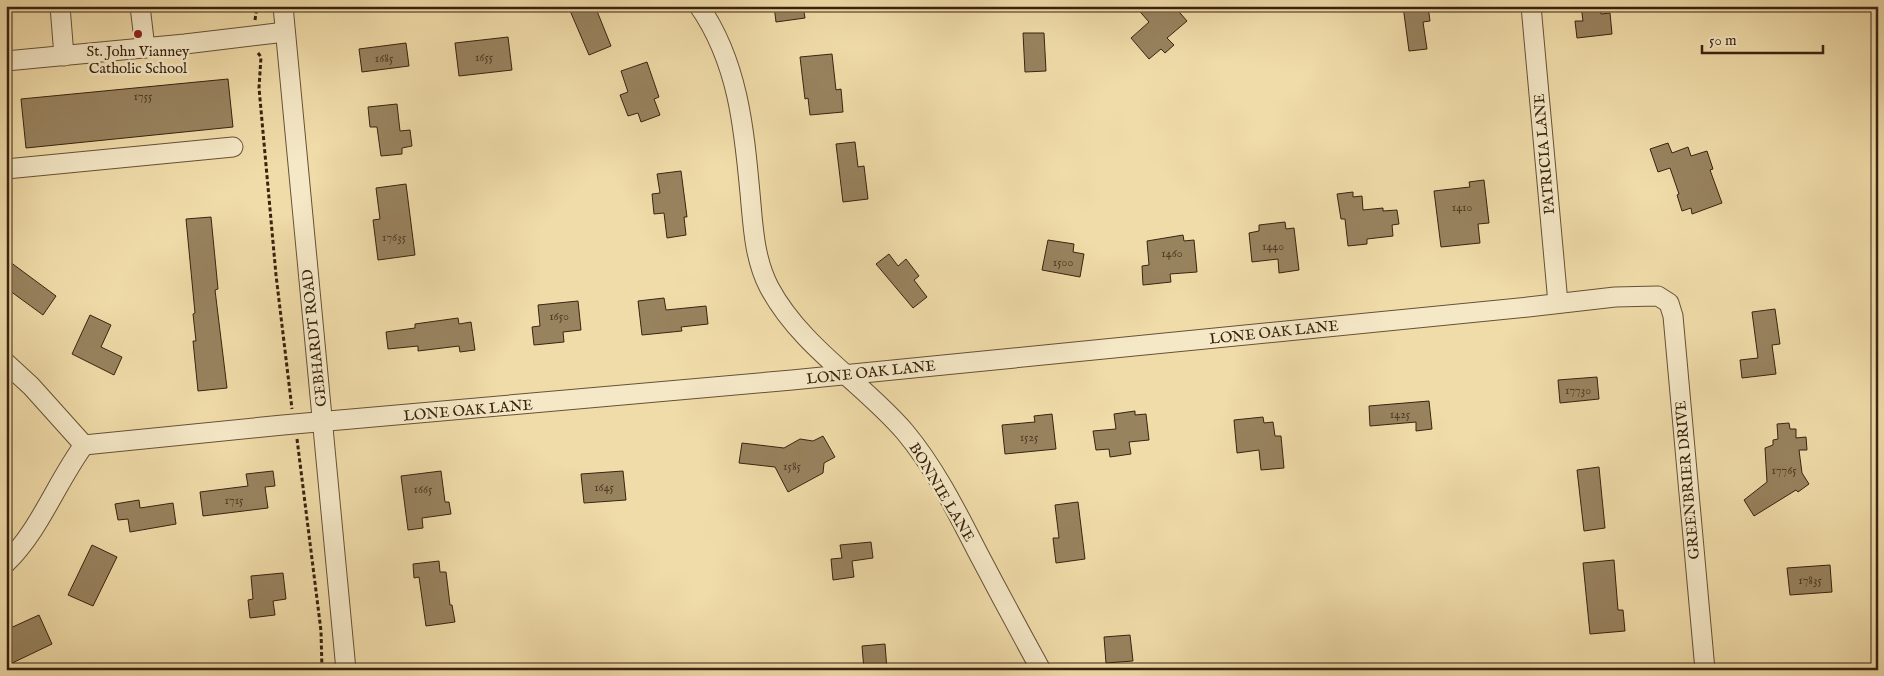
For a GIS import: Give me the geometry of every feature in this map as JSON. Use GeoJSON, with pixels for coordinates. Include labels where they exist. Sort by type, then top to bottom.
{"type":"FeatureCollection","features":[{"type":"Feature","properties":{"kind":"street"},"geometry":{"type":"LineString","coordinates":[[60,6],[64,56]]}},
{"type":"Feature","properties":{"kind":"street","name":"GEBHARDT ROAD"},"geometry":{"type":"LineString","coordinates":[[283,6],[346,670]]}},
{"type":"Feature","properties":{"kind":"street","name":"BONNIE LANE"},"geometry":{"type":"LineString","coordinates":[[699,6],[721,44],[738,98],[744,126],[753,229],[759,262],[768,285],[780,306],[799,330],[863,389],[904,431],[923,455],[958,515],[1040,670]]}},
{"type":"Feature","properties":{"kind":"street","name":"PATRICIA LANE"},"geometry":{"type":"LineString","coordinates":[[1531,6],[1558,302]]}},
{"type":"Feature","properties":{"kind":"street"},"geometry":{"type":"LineString","coordinates":[[141,11],[145,48]]}},
{"type":"Feature","properties":{"kind":"street"},"geometry":{"type":"LineString","coordinates":[[6,61],[285,32]]}},
{"type":"Feature","properties":{"kind":"street"},"geometry":{"type":"LineString","coordinates":[[6,169],[234,147]]}},
{"type":"Feature","properties":{"kind":"street","name":"LONE OAK LANE"},"geometry":{"type":"LineString","coordinates":[[84,446],[295,424],[845,374],[1528,307],[1558,302],[1615,297],[1658,296]]}},
{"type":"Feature","properties":{"kind":"street","name":"GREENBRIER DRIVE"},"geometry":{"type":"LineString","coordinates":[[1658,296],[1670,304],[1672,316],[1705,670]]}},
{"type":"Feature","properties":{"kind":"street"},"geometry":{"type":"LineString","coordinates":[[6,363],[30,386],[84,446],[60,481],[30,532],[6,562]]}},
{"type":"Feature","properties":{"kind":"path"},"geometry":{"type":"LineString","coordinates":[[257,6],[255,13],[255,36],[256,50],[261,57],[259,88],[263,138],[288,378],[321,631],[322,670]]}},
{"type":"Feature","properties":{"kind":"building"},"geometry":{"type":"Polygon","coordinates":[[[568,6],[595,6],[611,46],[589,55],[568,6]]]}},
{"type":"Feature","properties":{"kind":"building"},"geometry":{"type":"Polygon","coordinates":[[[774,6],[803,6],[805,18],[776,22],[774,6]]]}},
{"type":"Feature","properties":{"kind":"building"},"geometry":{"type":"Polygon","coordinates":[[[1135,6],[1174,6],[1187,21],[1167,38],[1174,45],[1165,53],[1161,49],[1149,59],[1131,38],[1149,22],[1135,6]]]}},
{"type":"Feature","properties":{"kind":"building"},"geometry":{"type":"Polygon","coordinates":[[[1403,6],[1428,6],[1430,21],[1423,22],[1427,49],[1409,51],[1403,6]]]}},
{"type":"Feature","properties":{"kind":"building"},"geometry":{"type":"Polygon","coordinates":[[[1581,6],[1600,6],[1601,14],[1610,13],[1612,34],[1577,38],[1575,21],[1583,21],[1581,6]]]}},
{"type":"Feature","properties":{"kind":"building"},"geometry":{"type":"Polygon","coordinates":[[[1023,33],[1044,33],[1046,71],[1025,72],[1023,33]]]}},
{"type":"Feature","properties":{"kind":"building"},"geometry":{"type":"Polygon","coordinates":[[[508,37],[512,70],[459,76],[455,43],[508,37]]]}},
{"type":"Feature","properties":{"kind":"building"},"geometry":{"type":"Polygon","coordinates":[[[406,43],[409,66],[362,72],[359,49],[406,43]]]}},
{"type":"Feature","properties":{"kind":"building"},"geometry":{"type":"Polygon","coordinates":[[[832,54],[836,90],[841,89],[843,112],[810,115],[808,98],[805,99],[800,57],[832,54]]]}},
{"type":"Feature","properties":{"kind":"building"},"geometry":{"type":"Polygon","coordinates":[[[647,62],[659,97],[654,99],[660,115],[641,122],[638,113],[628,116],[620,95],[628,92],[621,71],[647,62]]]}},
{"type":"Feature","properties":{"kind":"building"},"geometry":{"type":"Polygon","coordinates":[[[228,79],[233,127],[26,148],[21,99],[228,79]]]}},
{"type":"Feature","properties":{"kind":"building"},"geometry":{"type":"Polygon","coordinates":[[[397,104],[400,131],[410,130],[412,146],[402,148],[402,154],[381,156],[377,127],[370,127],[368,107],[397,104]]]}},
{"type":"Feature","properties":{"kind":"building"},"geometry":{"type":"Polygon","coordinates":[[[855,142],[858,167],[864,166],[868,199],[843,202],[836,144],[855,142]]]}},
{"type":"Feature","properties":{"kind":"building"},"geometry":{"type":"Polygon","coordinates":[[[1668,143],[1672,153],[1688,147],[1691,156],[1707,151],[1713,169],[1710,170],[1722,203],[1692,214],[1691,208],[1682,211],[1677,195],[1679,194],[1670,168],[1658,172],[1650,149],[1668,143]]]}},
{"type":"Feature","properties":{"kind":"building"},"geometry":{"type":"Polygon","coordinates":[[[681,171],[687,217],[684,217],[686,235],[667,238],[664,213],[654,214],[652,194],[660,193],[657,174],[681,171]]]}},
{"type":"Feature","properties":{"kind":"building"},"geometry":{"type":"Polygon","coordinates":[[[1484,180],[1489,223],[1478,224],[1480,243],[1441,247],[1434,191],[1470,187],[1469,182],[1484,180]]]}},
{"type":"Feature","properties":{"kind":"building"},"geometry":{"type":"Polygon","coordinates":[[[406,184],[415,255],[378,260],[373,220],[380,219],[376,188],[406,184]]]}},
{"type":"Feature","properties":{"kind":"building"},"geometry":{"type":"Polygon","coordinates":[[[1353,192],[1353,197],[1362,196],[1363,210],[1383,208],[1383,211],[1397,210],[1399,224],[1392,225],[1393,236],[1367,239],[1367,244],[1348,246],[1345,219],[1341,219],[1337,194],[1353,192]]]}},
{"type":"Feature","properties":{"kind":"building"},"geometry":{"type":"Polygon","coordinates":[[[211,217],[218,289],[215,290],[227,388],[198,391],[193,341],[196,341],[193,314],[195,313],[186,219],[211,217]]]}},
{"type":"Feature","properties":{"kind":"building"},"geometry":{"type":"Polygon","coordinates":[[[1285,222],[1286,229],[1294,228],[1299,270],[1279,273],[1278,259],[1252,262],[1249,233],[1259,231],[1259,225],[1285,222]]]}},
{"type":"Feature","properties":{"kind":"building"},"geometry":{"type":"Polygon","coordinates":[[[1183,235],[1184,241],[1194,240],[1197,272],[1170,274],[1171,282],[1143,285],[1142,266],[1149,265],[1147,241],[1183,235]]]}},
{"type":"Feature","properties":{"kind":"building"},"geometry":{"type":"Polygon","coordinates":[[[1048,240],[1074,244],[1073,252],[1084,254],[1080,277],[1042,270],[1048,240]]]}},
{"type":"Feature","properties":{"kind":"building"},"geometry":{"type":"Polygon","coordinates":[[[889,254],[898,266],[906,259],[919,276],[914,280],[927,297],[913,308],[876,264],[889,254]]]}},
{"type":"Feature","properties":{"kind":"building"},"geometry":{"type":"Polygon","coordinates":[[[6,259],[56,296],[43,315],[6,288],[6,259]]]}},
{"type":"Feature","properties":{"kind":"building"},"geometry":{"type":"Polygon","coordinates":[[[664,298],[666,310],[706,306],[708,324],[681,327],[682,331],[642,335],[638,301],[664,298]]]}},
{"type":"Feature","properties":{"kind":"building"},"geometry":{"type":"Polygon","coordinates":[[[578,301],[581,330],[563,332],[564,342],[534,345],[532,327],[540,326],[538,305],[578,301]]]}},
{"type":"Feature","properties":{"kind":"building"},"geometry":{"type":"Polygon","coordinates":[[[1775,309],[1780,344],[1772,345],[1776,374],[1742,378],[1740,360],[1758,358],[1752,312],[1775,309]]]}},
{"type":"Feature","properties":{"kind":"building"},"geometry":{"type":"Polygon","coordinates":[[[90,315],[111,325],[101,347],[122,357],[114,375],[72,354],[90,315]]]}},
{"type":"Feature","properties":{"kind":"building"},"geometry":{"type":"Polygon","coordinates":[[[458,318],[459,324],[471,322],[475,350],[460,352],[459,346],[418,351],[418,346],[388,349],[386,332],[415,328],[415,324],[458,318]]]}},
{"type":"Feature","properties":{"kind":"building"},"geometry":{"type":"Polygon","coordinates":[[[1597,377],[1599,399],[1560,403],[1558,380],[1597,377]]]}},
{"type":"Feature","properties":{"kind":"building"},"geometry":{"type":"Polygon","coordinates":[[[1429,401],[1432,429],[1416,431],[1416,422],[1370,426],[1369,406],[1429,401]]]}},
{"type":"Feature","properties":{"kind":"building"},"geometry":{"type":"Polygon","coordinates":[[[1135,411],[1135,415],[1146,414],[1149,440],[1129,442],[1131,454],[1110,457],[1109,449],[1096,450],[1093,431],[1116,429],[1114,414],[1135,411]]]}},
{"type":"Feature","properties":{"kind":"building"},"geometry":{"type":"Polygon","coordinates":[[[1052,414],[1056,449],[1005,454],[1002,425],[1035,422],[1034,416],[1052,414]]]}},
{"type":"Feature","properties":{"kind":"building"},"geometry":{"type":"Polygon","coordinates":[[[1263,417],[1264,423],[1273,422],[1275,436],[1281,436],[1284,468],[1261,470],[1259,450],[1237,453],[1234,420],[1263,417]]]}},
{"type":"Feature","properties":{"kind":"building"},"geometry":{"type":"Polygon","coordinates":[[[1789,423],[1790,429],[1796,429],[1796,438],[1806,437],[1807,450],[1799,450],[1802,473],[1809,484],[1754,516],[1744,500],[1767,482],[1765,448],[1773,445],[1773,440],[1778,439],[1777,424],[1789,423]]]}},
{"type":"Feature","properties":{"kind":"building"},"geometry":{"type":"Polygon","coordinates":[[[823,436],[835,457],[824,463],[823,473],[788,492],[775,467],[739,463],[742,443],[784,448],[800,439],[813,441],[823,436]]]}},
{"type":"Feature","properties":{"kind":"building"},"geometry":{"type":"Polygon","coordinates":[[[1599,467],[1605,528],[1584,531],[1577,470],[1599,467]]]}},
{"type":"Feature","properties":{"kind":"building"},"geometry":{"type":"Polygon","coordinates":[[[273,471],[275,486],[265,487],[268,508],[203,516],[200,492],[248,486],[246,474],[273,471]]]}},
{"type":"Feature","properties":{"kind":"building"},"geometry":{"type":"Polygon","coordinates":[[[441,471],[445,502],[449,502],[451,514],[422,518],[423,528],[408,530],[401,476],[441,471]]]}},
{"type":"Feature","properties":{"kind":"building"},"geometry":{"type":"Polygon","coordinates":[[[623,471],[626,500],[584,503],[581,474],[623,471]]]}},
{"type":"Feature","properties":{"kind":"building"},"geometry":{"type":"Polygon","coordinates":[[[139,500],[140,508],[173,503],[176,524],[130,532],[128,519],[118,520],[115,504],[139,500]]]}},
{"type":"Feature","properties":{"kind":"building"},"geometry":{"type":"Polygon","coordinates":[[[1078,502],[1085,559],[1056,563],[1053,538],[1059,538],[1055,505],[1078,502]]]}},
{"type":"Feature","properties":{"kind":"building"},"geometry":{"type":"Polygon","coordinates":[[[871,542],[873,558],[852,561],[854,577],[833,580],[831,559],[842,558],[840,545],[871,542]]]}},
{"type":"Feature","properties":{"kind":"building"},"geometry":{"type":"Polygon","coordinates":[[[92,545],[117,557],[93,606],[68,595],[92,545]]]}},
{"type":"Feature","properties":{"kind":"building"},"geometry":{"type":"Polygon","coordinates":[[[1614,560],[1618,610],[1623,610],[1625,631],[1590,634],[1583,563],[1614,560]]]}},
{"type":"Feature","properties":{"kind":"building"},"geometry":{"type":"Polygon","coordinates":[[[439,561],[440,572],[446,572],[450,605],[452,605],[455,622],[426,626],[419,577],[414,578],[413,564],[439,561]]]}},
{"type":"Feature","properties":{"kind":"building"},"geometry":{"type":"Polygon","coordinates":[[[1830,565],[1832,592],[1790,595],[1787,568],[1830,565]]]}},
{"type":"Feature","properties":{"kind":"building"},"geometry":{"type":"Polygon","coordinates":[[[283,573],[286,599],[273,601],[275,615],[250,618],[248,600],[253,599],[251,576],[283,573]]]}},
{"type":"Feature","properties":{"kind":"building"},"geometry":{"type":"Polygon","coordinates":[[[39,615],[52,644],[6,666],[6,630],[39,615]]]}},
{"type":"Feature","properties":{"kind":"building"},"geometry":{"type":"Polygon","coordinates":[[[1130,635],[1133,661],[1106,663],[1104,637],[1130,635]]]}},
{"type":"Feature","properties":{"kind":"building"},"geometry":{"type":"Polygon","coordinates":[[[885,644],[887,670],[864,670],[862,646],[885,644]]]}},
{"type":"Feature","properties":{"kind":"place","name":"St. John Vianney Catholic School"},"geometry":{"type":"Point","coordinates":[138,34]}}]}
